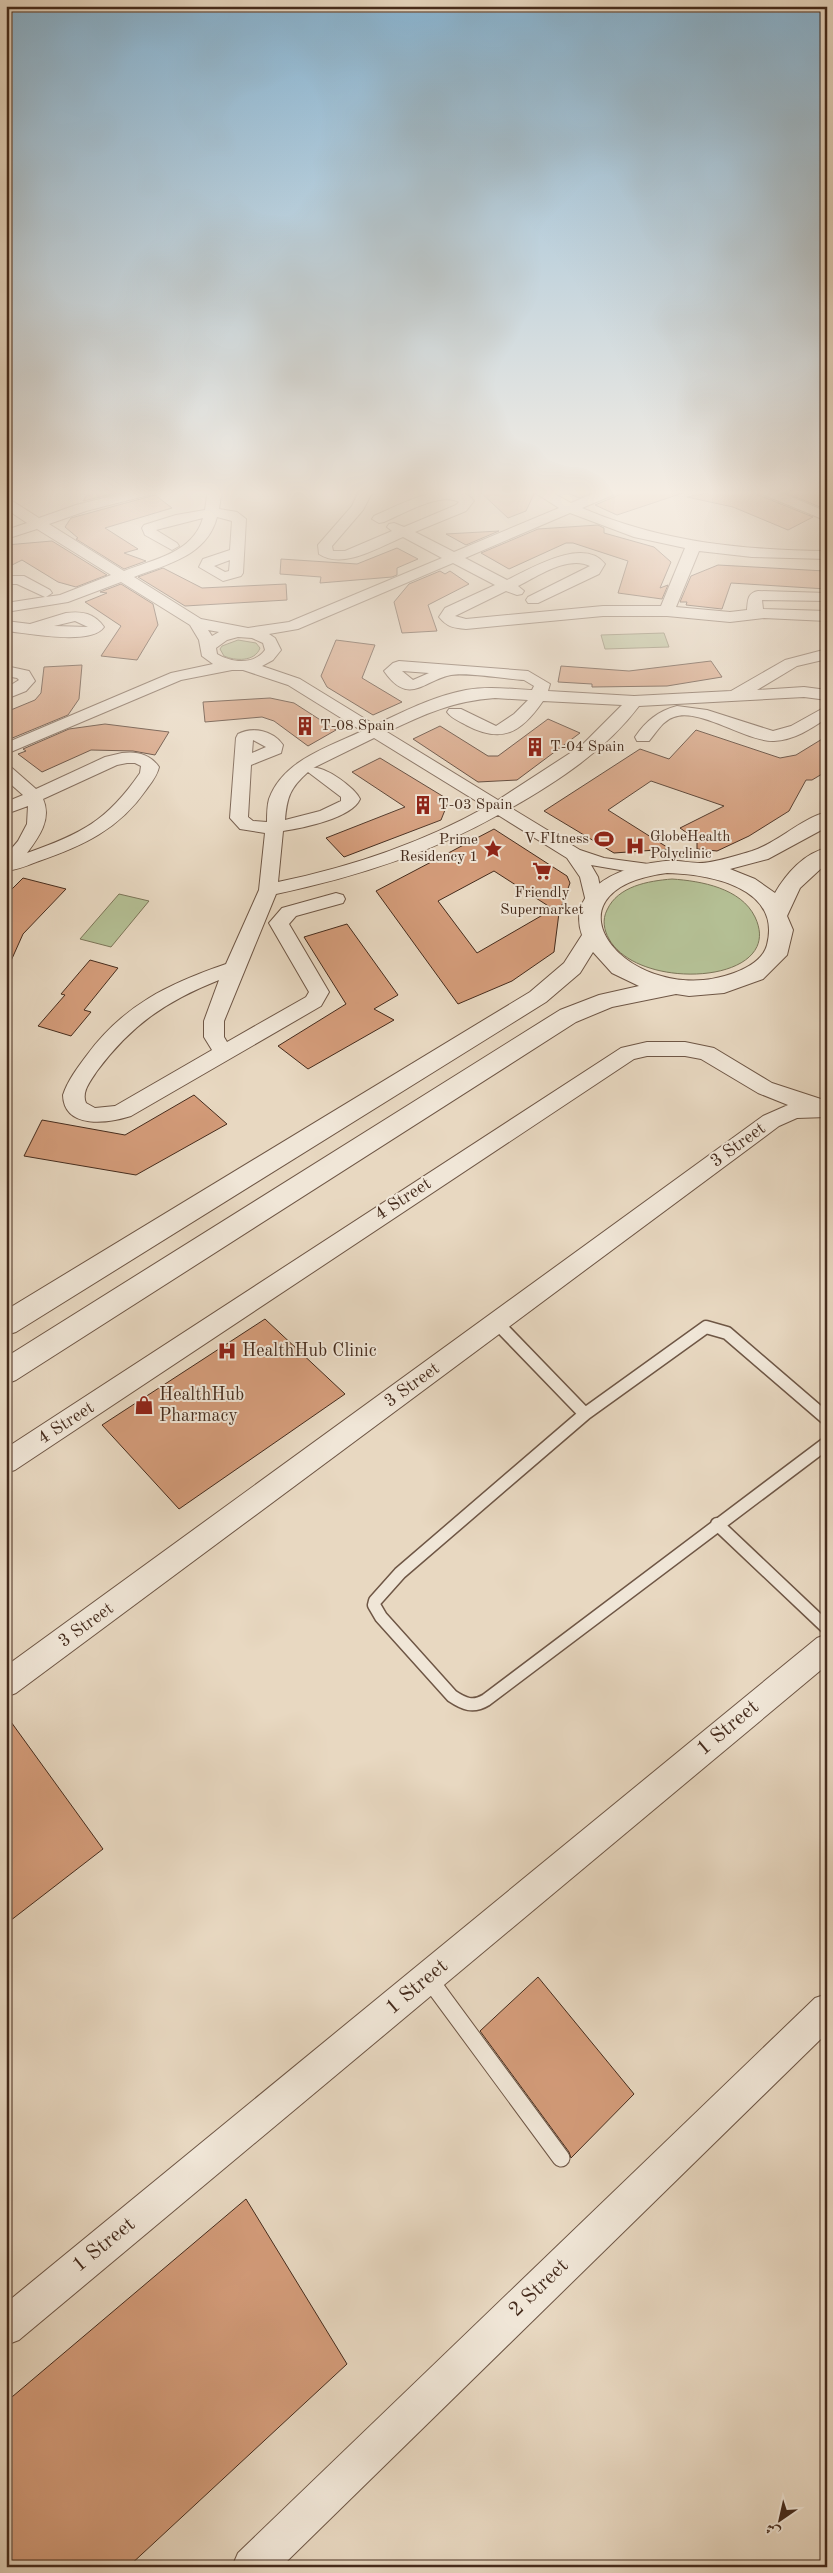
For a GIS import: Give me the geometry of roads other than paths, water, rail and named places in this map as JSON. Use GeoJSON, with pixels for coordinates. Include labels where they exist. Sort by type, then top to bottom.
{"type":"FeatureCollection","features":[{"type":"Feature","properties":{"kind":"street"},"geometry":{"type":"LineString","coordinates":[[175,609],[196,622],[270,640],[272,652],[294,682]]}},
{"type":"Feature","properties":{"kind":"street"},"geometry":{"type":"LineString","coordinates":[[177,676],[220,637],[293,626],[333,609]]}},
{"type":"Feature","properties":{"kind":"street"},"geometry":{"type":"LineString","coordinates":[[454,609],[450,611],[447,617],[454,622],[466,624],[560,614],[668,611],[730,617],[755,614],[827,616]]}},
{"type":"Feature","properties":{"kind":"street"},"geometry":{"type":"LineString","coordinates":[[550,609],[560,614]]}},
{"type":"Feature","properties":{"kind":"street"},"geometry":{"type":"LineString","coordinates":[[755,609],[755,614]]}},
{"type":"Feature","properties":{"kind":"street"},"geometry":{"type":"LineString","coordinates":[[6,1372],[568,1016],[614,998],[674,988],[715,989],[741,984],[762,974],[778,960],[786,944],[786,928],[779,911],[766,897],[748,884],[727,875],[703,869],[685,867],[649,869],[602,863],[574,854],[294,682],[215,660],[196,622]]}},
{"type":"Feature","properties":{"kind":"street"},"geometry":{"type":"LineString","coordinates":[[6,626],[32,628]]}},
{"type":"Feature","properties":{"kind":"street"},"geometry":{"type":"LineString","coordinates":[[6,749],[177,676],[260,662],[272,652],[293,626]]}},
{"type":"Feature","properties":{"kind":"street"},"geometry":{"type":"LineString","coordinates":[[733,696],[783,667],[800,660],[827,654]]}},
{"type":"Feature","properties":{"kind":"street"},"geometry":{"type":"LineString","coordinates":[[6,671],[23,674],[27,681],[20,688],[6,694]]}},
{"type":"Feature","properties":{"kind":"street"},"geometry":{"type":"LineString","coordinates":[[447,671],[533,678],[542,684],[540,696],[530,708],[499,731],[486,729],[455,712]]}},
{"type":"Feature","properties":{"kind":"street"},"geometry":{"type":"LineString","coordinates":[[224,1053],[214,1037],[214,1022],[234,968],[268,890],[278,800],[284,786],[294,774],[317,759],[430,705],[454,697],[495,693],[634,701],[804,692],[827,695]]}},
{"type":"Feature","properties":{"kind":"street"},"geometry":{"type":"LineString","coordinates":[[268,890],[315,880],[366,865],[465,826],[499,808],[588,748],[615,724],[634,701]]}},
{"type":"Feature","properties":{"kind":"street"},"geometry":{"type":"LineString","coordinates":[[643,737],[664,716],[673,711],[692,711],[764,735],[777,737],[787,735],[827,711]]}},
{"type":"Feature","properties":{"kind":"street"},"geometry":{"type":"LineString","coordinates":[[6,809],[118,759],[141,759],[150,767],[149,773],[125,805],[105,824],[74,841],[7,867]]}},
{"type":"Feature","properties":{"kind":"street"},"geometry":{"type":"LineString","coordinates":[[242,763],[240,822],[252,828],[294,824],[342,808],[351,802],[349,794],[316,772]]}},
{"type":"Feature","properties":{"kind":"street"},"geometry":{"type":"LineString","coordinates":[[6,772],[33,797],[37,809],[35,826],[7,867]]}},
{"type":"Feature","properties":{"kind":"street"},"geometry":{"type":"LineString","coordinates":[[703,869],[734,864],[761,855],[827,818]]}},
{"type":"Feature","properties":{"kind":"street"},"geometry":{"type":"LineString","coordinates":[[574,854],[589,877],[594,902],[589,924],[592,936],[600,950],[630,974],[674,988]]}},
{"type":"Feature","properties":{"kind":"street"},"geometry":{"type":"LineString","coordinates":[[779,911],[782,899],[796,876],[827,854]]}},
{"type":"Feature","properties":{"kind":"street"},"geometry":{"type":"LineString","coordinates":[[594,902],[603,891],[615,882],[649,869]]}},
{"type":"Feature","properties":{"kind":"street"},"geometry":{"type":"LineString","coordinates":[[234,968],[180,990],[131,1020],[115,1034],[78,1084],[74,1100],[84,1112],[98,1115],[114,1114],[318,999],[319,992],[281,930],[279,922],[289,912],[336,899]]}},
{"type":"Feature","properties":{"kind":"street"},"geometry":{"type":"LineString","coordinates":[[14,1316],[538,997],[572,968],[584,952],[592,936]]}},
{"type":"Feature","properties":{"kind":"street","name":"4 Street"},"geometry":{"type":"LineString","coordinates":[[6,1462],[628,1053],[647,1048],[675,1049],[707,1054],[765,1088],[824,1109]]}},
{"type":"Feature","properties":{"kind":"street","name":"3 Street"},"geometry":{"type":"LineString","coordinates":[[6,1683],[770,1121],[794,1111],[824,1109]]}},
{"type":"Feature","properties":{"kind":"street","name":"1 Street"},"geometry":{"type":"LineString","coordinates":[[6,2327],[827,1647]]}},
{"type":"Feature","properties":{"kind":"street","name":"2 Street"},"geometry":{"type":"LineString","coordinates":[[252,2567],[827,2010]]}},
{"type":"Feature","properties":{"kind":"street"},"geometry":{"type":"LineString","coordinates":[[6,2316],[40,2298]]}},
{"type":"Feature","properties":{"kind":"lane"},"geometry":{"type":"LineString","coordinates":[[497,1323],[584,1414]]}},
{"type":"Feature","properties":{"kind":"lane"},"geometry":{"type":"LineString","coordinates":[[827,1419],[727,1333],[706,1327],[584,1414],[400,1573],[374,1604],[381,1617],[452,1696],[462,1704],[479,1704],[827,1443]]}},
{"type":"Feature","properties":{"kind":"lane"},"geometry":{"type":"LineString","coordinates":[[717,1524],[827,1628]]}},
{"type":"Feature","properties":{"kind":"lane"},"geometry":{"type":"LineString","coordinates":[[428,1977],[560,2158]]}},
{"type":"Feature","properties":{"kind":"place","name":"T-08 Spain"},"geometry":{"type":"Point","coordinates":[305,726]}},
{"type":"Feature","properties":{"kind":"place","name":"T-04 Spain"},"geometry":{"type":"Point","coordinates":[535,747]}},
{"type":"Feature","properties":{"kind":"place","name":"T-03 Spain"},"geometry":{"type":"Point","coordinates":[423,805]}},
{"type":"Feature","properties":{"kind":"place","name":"V FItness"},"geometry":{"type":"Point","coordinates":[604,839]}},
{"type":"Feature","properties":{"kind":"place","name":"GlobeHealth Polyclinic"},"geometry":{"type":"Point","coordinates":[635,846]}},
{"type":"Feature","properties":{"kind":"place","name":"Prime Residency 1"},"geometry":{"type":"Point","coordinates":[493,849]}},
{"type":"Feature","properties":{"kind":"place","name":"Friendly Supermarket"},"geometry":{"type":"Point","coordinates":[542,871]}},
{"type":"Feature","properties":{"kind":"place","name":"HealthHub Clinic"},"geometry":{"type":"Point","coordinates":[227,1351]}},
{"type":"Feature","properties":{"kind":"place","name":"HealthHub Pharmacy"},"geometry":{"type":"Point","coordinates":[144,1405]}}]}
